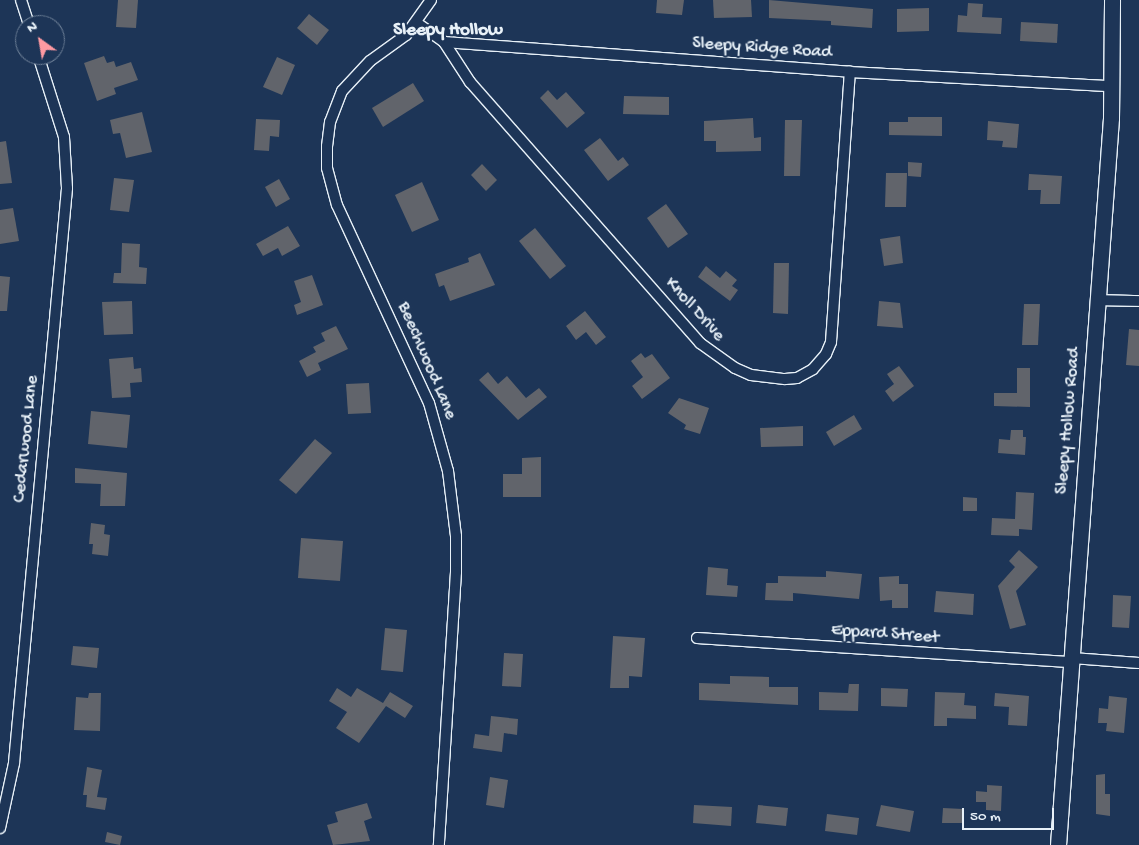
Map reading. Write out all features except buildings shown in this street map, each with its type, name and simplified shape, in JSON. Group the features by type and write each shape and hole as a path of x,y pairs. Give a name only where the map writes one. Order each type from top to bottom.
{"main road":[{"name":"Sleepy Hollow Road","path":"1060,845 1098,300 1111,86 1112,0"}],"street":[{"path":"21,0 26,15"},
{"name":"Beechwood Lane","path":"430,0 417,23 370,61 342,92 330,122 327,168 337,205 429,403 448,471 456,536 456,572 439,845"},
{"path":"417,23 444,42"},
{"name":"Sleepy Ridge Road","path":"444,42 850,72 1111,86"},
{"name":"Knoll Drive","path":"444,42 482,95 700,343 735,368 752,375 785,379 797,378 813,369 826,354 831,342 850,72"},
{"name":"Cedarwood Lane","path":"0,828 14,763 67,188 64,137 41,65"},
{"path":"1098,300 1139,301"},
{"name":"Eppard Street","path":"697,638 1072,660 1139,662"}],"district":[{"name":"Sleepy Hollow","path":"448,31"}]}
